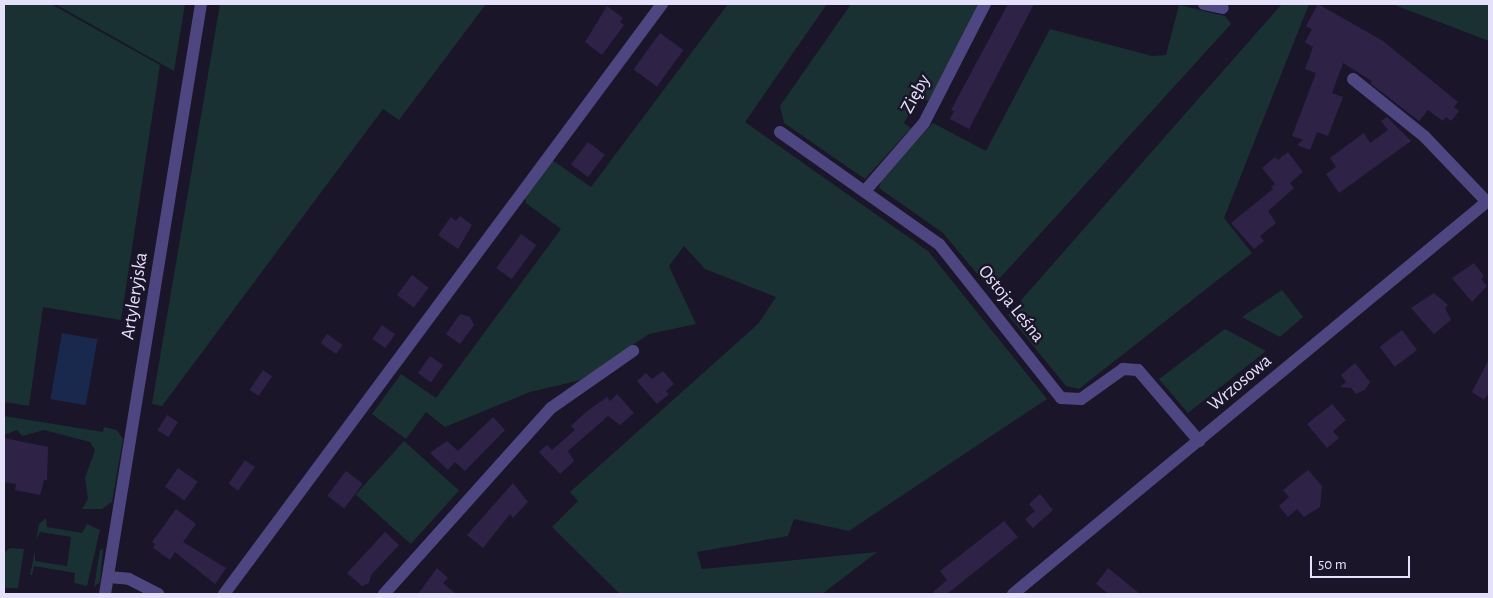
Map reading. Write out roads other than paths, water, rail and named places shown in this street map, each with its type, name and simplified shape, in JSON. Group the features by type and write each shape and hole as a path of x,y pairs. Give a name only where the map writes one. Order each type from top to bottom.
{"street":[{"name":"Artyleryjska","path":"105,594 201,4"},
{"path":"224,594 662,4"},
{"name":"Zięby","path":"865,191 924,122 985,4"},
{"path":"1204,4 1222,8"},
{"path":"1353,79 1424,136 1488,201"},
{"name":"Ostoja Leśna","path":"780,132 939,244 1062,398 1081,399 1123,369 1138,370 1199,441"},
{"name":"Wrzosowa","path":"1013,594 1488,201"},
{"path":"384,594 551,408 633,351"},
{"path":"108,577 129,579 158,594"}],"water":[{"path":"62,333 97,339 86,405 50,399"}]}
